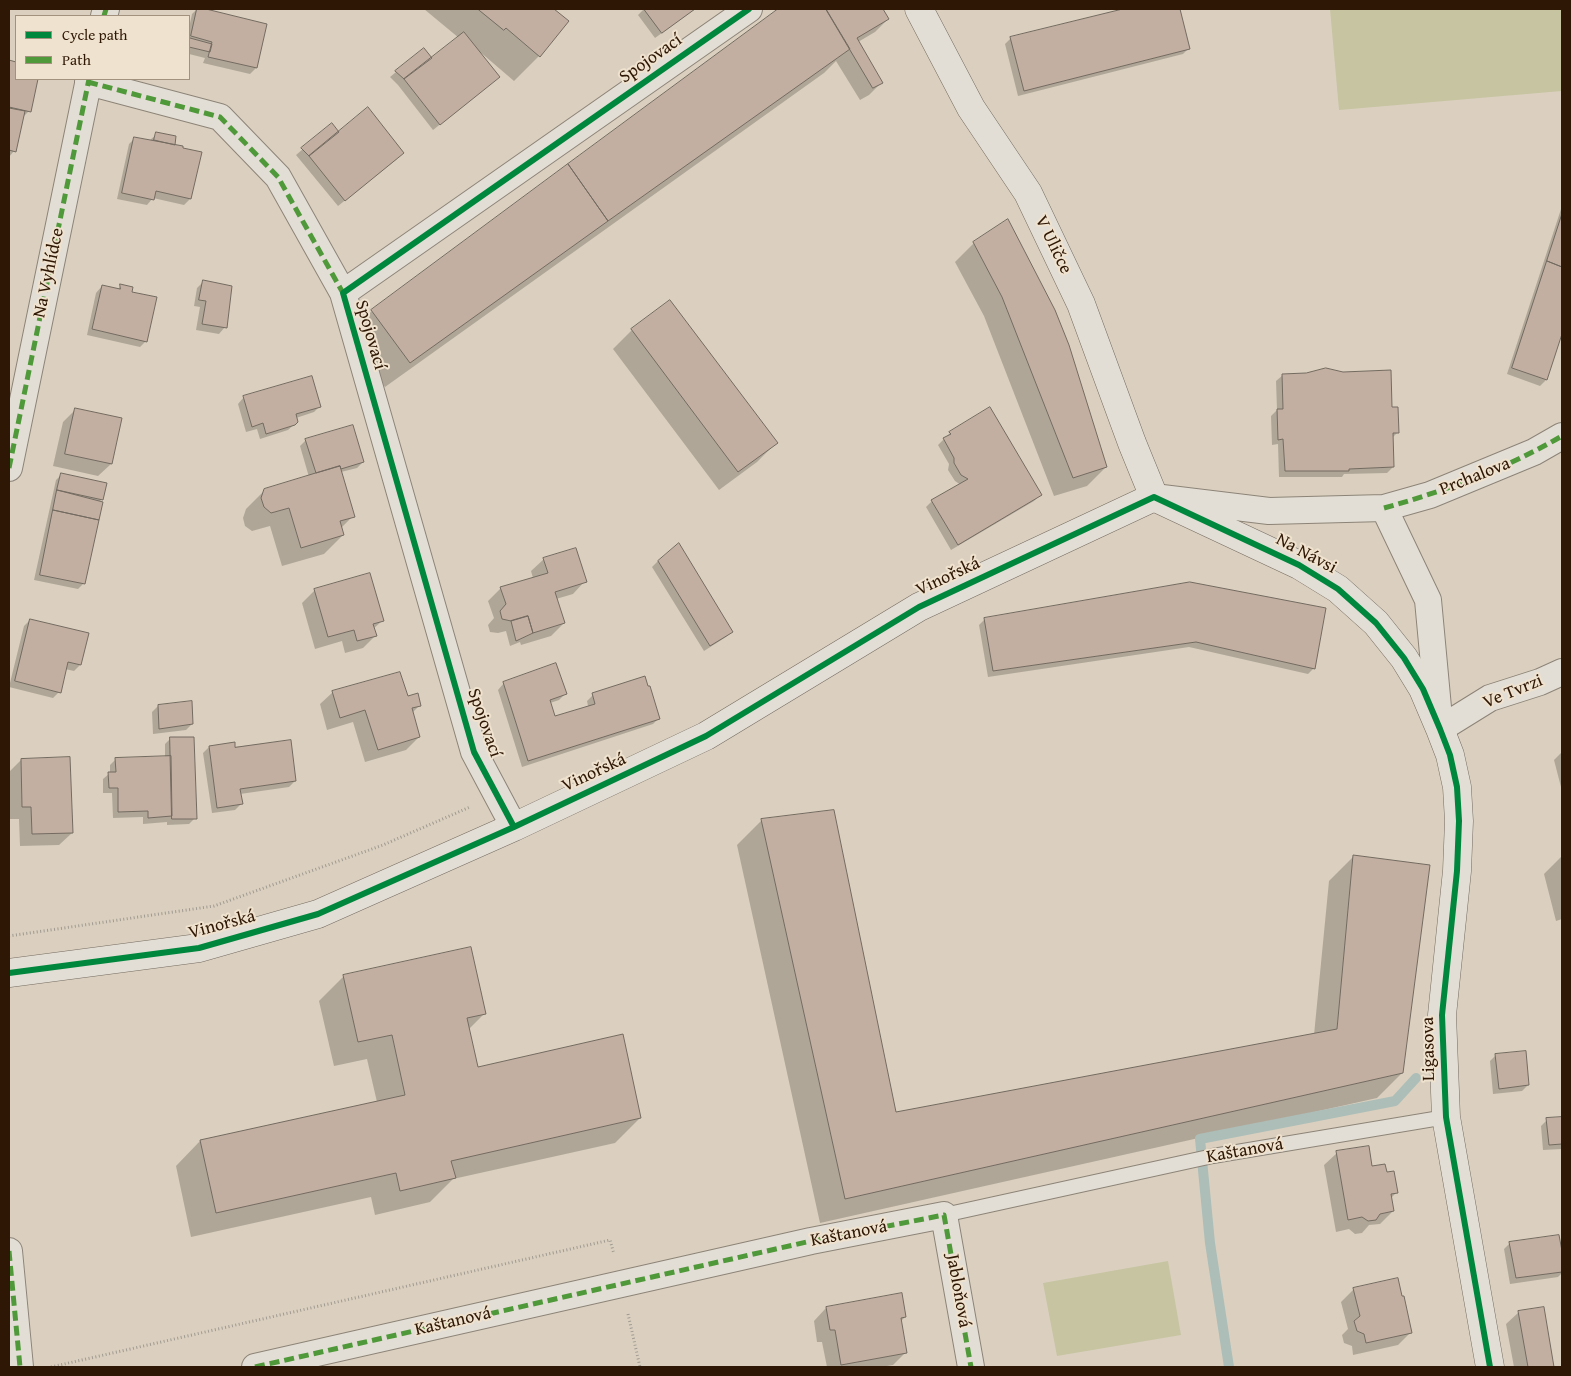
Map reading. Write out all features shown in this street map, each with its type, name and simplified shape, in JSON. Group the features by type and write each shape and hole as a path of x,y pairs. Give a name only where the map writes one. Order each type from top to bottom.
{"street":[{"name":"Spojovací","path":"342,293 749,9"},
{"name":"V Uličce","path":"918,9 971,108 1032,202 1081,304 1154,497"},
{"name":"Spojovací","path":"89,80 220,117 278,177 342,293 474,752 514,827"},
{"name":"Na Vyhlídce","path":"9,468 89,80"},
{"name":"Prchalova","path":"1384,508 1430,495 1534,452 1562,436"},
{"name":"Na Návsi","path":"1154,497 1269,511 1384,508"},
{"name":"Na Návsi","path":"1154,497 1299,565 1338,589 1376,623 1404,658 1422,689 1440,729"},
{"name":"Vinořská","path":"9,973 199,948 318,914 514,827 706,736 919,607 1154,497"},
{"path":"1384,508 1428,600 1440,729"},
{"name":"Ve Tvrzi","path":"1440,729 1490,698 1540,682 1562,672"},
{"name":"Ligasova","path":"1440,729 1450,755 1457,787 1459,821 1457,871 1442,1015 1446,1117 1490,1367"},
{"name":"Kaštanová","path":"255,1367 792,1245 944,1215"},
{"name":"Jabloňová","path":"944,1215 971,1367"},
{"path":"9,1251 20,1367"}],"lane":[{"name":"Kaštanová","path":"944,1215 1214,1156 1446,1117"}],"path":[{"path":"9,936 214,906 383,845 497,795"},
{"path":"51,1367 610,1240 615,1258"},
{"path":"627,1309 640,1367"}],"shaded area":[{"path":"1330,9 1562,9 1562,91 1339,110"},
{"path":"1168,1261 1181,1335 1057,1356 1043,1283"}],"building":[{"path":"197,9 206,9 267,24 257,68 208,57 212,42 191,36"},
{"path":"478,9 554,9 569,21 540,57 506,28 504,30"},
{"path":"644,9 695,9 662,33"},
{"path":"778,9 826,9 850,49 608,221 568,164"},
{"path":"826,9 883,9 889,19 857,38 883,83 873,88"},
{"path":"1123,9 1180,9 1190,49 1024,91 1010,37"},
{"path":"464,32 500,77 440,125 404,79"},
{"path":"190,38 212,44 210,52 190,47"},
{"path":"424,48 432,58 404,79 395,71"},
{"path":"9,60 15,62 15,80 38,80 31,112 9,107"},
{"path":"368,107 404,153 345,201 309,156"},
{"path":"9,108 25,111 16,152 9,150"},
{"path":"332,123 339,132 309,156 301,148"},
{"path":"156,132 176,136 175,145 154,140"},
{"path":"134,137 183,146 183,148 202,152 191,199 156,191 154,200 122,193"},
{"path":"568,164 608,221 410,363 371,310"},
{"path":"1562,214 1562,267 1547,261"},
{"path":"1008,219 1055,310 1069,345 1107,467 1073,478 1002,297 973,242"},
{"path":"1547,261 1562,267 1562,334 1547,380 1512,368"},
{"path":"203,280 232,286 227,328 202,324 206,301 199,300"},
{"path":"120,284 133,287 132,292 157,297 147,342 92,329 102,285 120,289"},
{"path":"670,300 778,443 738,472 631,329"},
{"path":"1326,368 1343,372 1391,370 1392,407 1398,407 1399,433 1393,433 1394,467 1349,469 1349,471 1285,471 1283,439 1278,440 1277,409 1283,409 1282,374 1306,373"},
{"path":"312,376 321,407 296,414 298,422 295,425 266,434 263,423 252,427 243,396"},
{"path":"990,407 1042,495 958,545 931,500 968,479 961,475 943,438 951,434 949,432"},
{"path":"75,408 122,418 112,464 65,454"},
{"path":"353,425 364,462 341,469 340,466 316,473 305,439"},
{"path":"340,466 355,517 340,521 344,535 301,548 289,508 271,513 264,507 261,498 264,489"},
{"path":"61,473 107,483 103,500 57,490"},
{"path":"57,490 103,502 99,520 53,510"},
{"path":"53,510 99,520 85,584 40,575"},
{"path":"679,543 733,632 710,646 658,561"},
{"path":"576,548 587,582 555,592 565,623 533,633 528,616 511,621 502,619 500,611 506,604 500,587 548,573 543,558"},
{"path":"370,573 384,621 373,624 377,636 357,641 354,630 328,637 314,589"},
{"path":"1190,582 1326,608 1315,669 1196,642 993,671 984,618"},
{"path":"528,616 533,633 516,641 511,621"},
{"path":"30,619 89,633 81,665 68,662 61,693 15,681"},
{"path":"556,663 567,694 550,700 555,716 595,704 592,693 645,676 660,719 528,761 503,682"},
{"path":"400,672 408,696 418,693 421,706 412,708 420,737 378,750 365,710 340,718 332,691"},
{"path":"192,701 193,724 159,729 158,705"},
{"path":"170,737 194,737 197,819 172,819"},
{"path":"291,740 296,781 240,789 243,804 217,808 209,746 235,742 235,747"},
{"path":"171,756 172,816 148,818 148,811 118,812 118,788 109,788 108,772 116,772 115,758"},
{"path":"70,757 73,833 32,834 31,807 22,807 21,759"},
{"path":"834,810 896,1112 1337,1029 1353,855 1430,865 1403,1073 845,1199 761,819"},
{"path":"471,947 486,1014 467,1018 478,1067 623,1034 641,1118 451,1161 456,1178 400,1191 396,1173 216,1213 200,1140 405,1095 392,1035 358,1042 343,975"},
{"path":"1526,1051 1529,1085 1499,1089 1495,1054"},
{"path":"1562,1117 1562,1144 1549,1145 1546,1118"},
{"path":"1369,1146 1372,1166 1385,1164 1387,1172 1394,1171 1398,1193 1391,1194 1394,1211 1380,1214 1376,1220 1368,1221 1362,1217 1348,1220 1336,1151"},
{"path":"1559,1235 1562,1251 1562,1272 1516,1278 1509,1242"},
{"path":"1398,1278 1412,1333 1366,1343 1364,1334 1357,1331 1354,1321 1360,1316 1353,1288"},
{"path":"902,1293 906,1317 901,1318 907,1353 841,1365 835,1330 830,1330 826,1307"},
{"path":"1544,1307 1554,1367 1528,1367 1518,1311"}],"waterway":[{"path":"1229,1367 1210,1243 1200,1139 1395,1101 1416,1078"}],"marked path":[{"path":"104,15 106,9"},
{"path":"9,468 89,80"},
{"path":"88,82 220,117 278,177 343,293"},
{"path":"1384,508 1475,478 1541,448 1562,436"},
{"path":"255,1367 811,1241 944,1215 971,1367"},
{"path":"9,1251 20,1367"}],"cycle path":[{"path":"514,827 474,752 343,293 749,9"},
{"path":"9,973 199,948 318,914 514,827 706,736 919,607 1154,497 1299,565 1338,589 1376,623 1404,658 1423,689 1440,729 1450,755 1457,787 1459,821 1457,871 1442,1015 1446,1117 1490,1367"}]}
